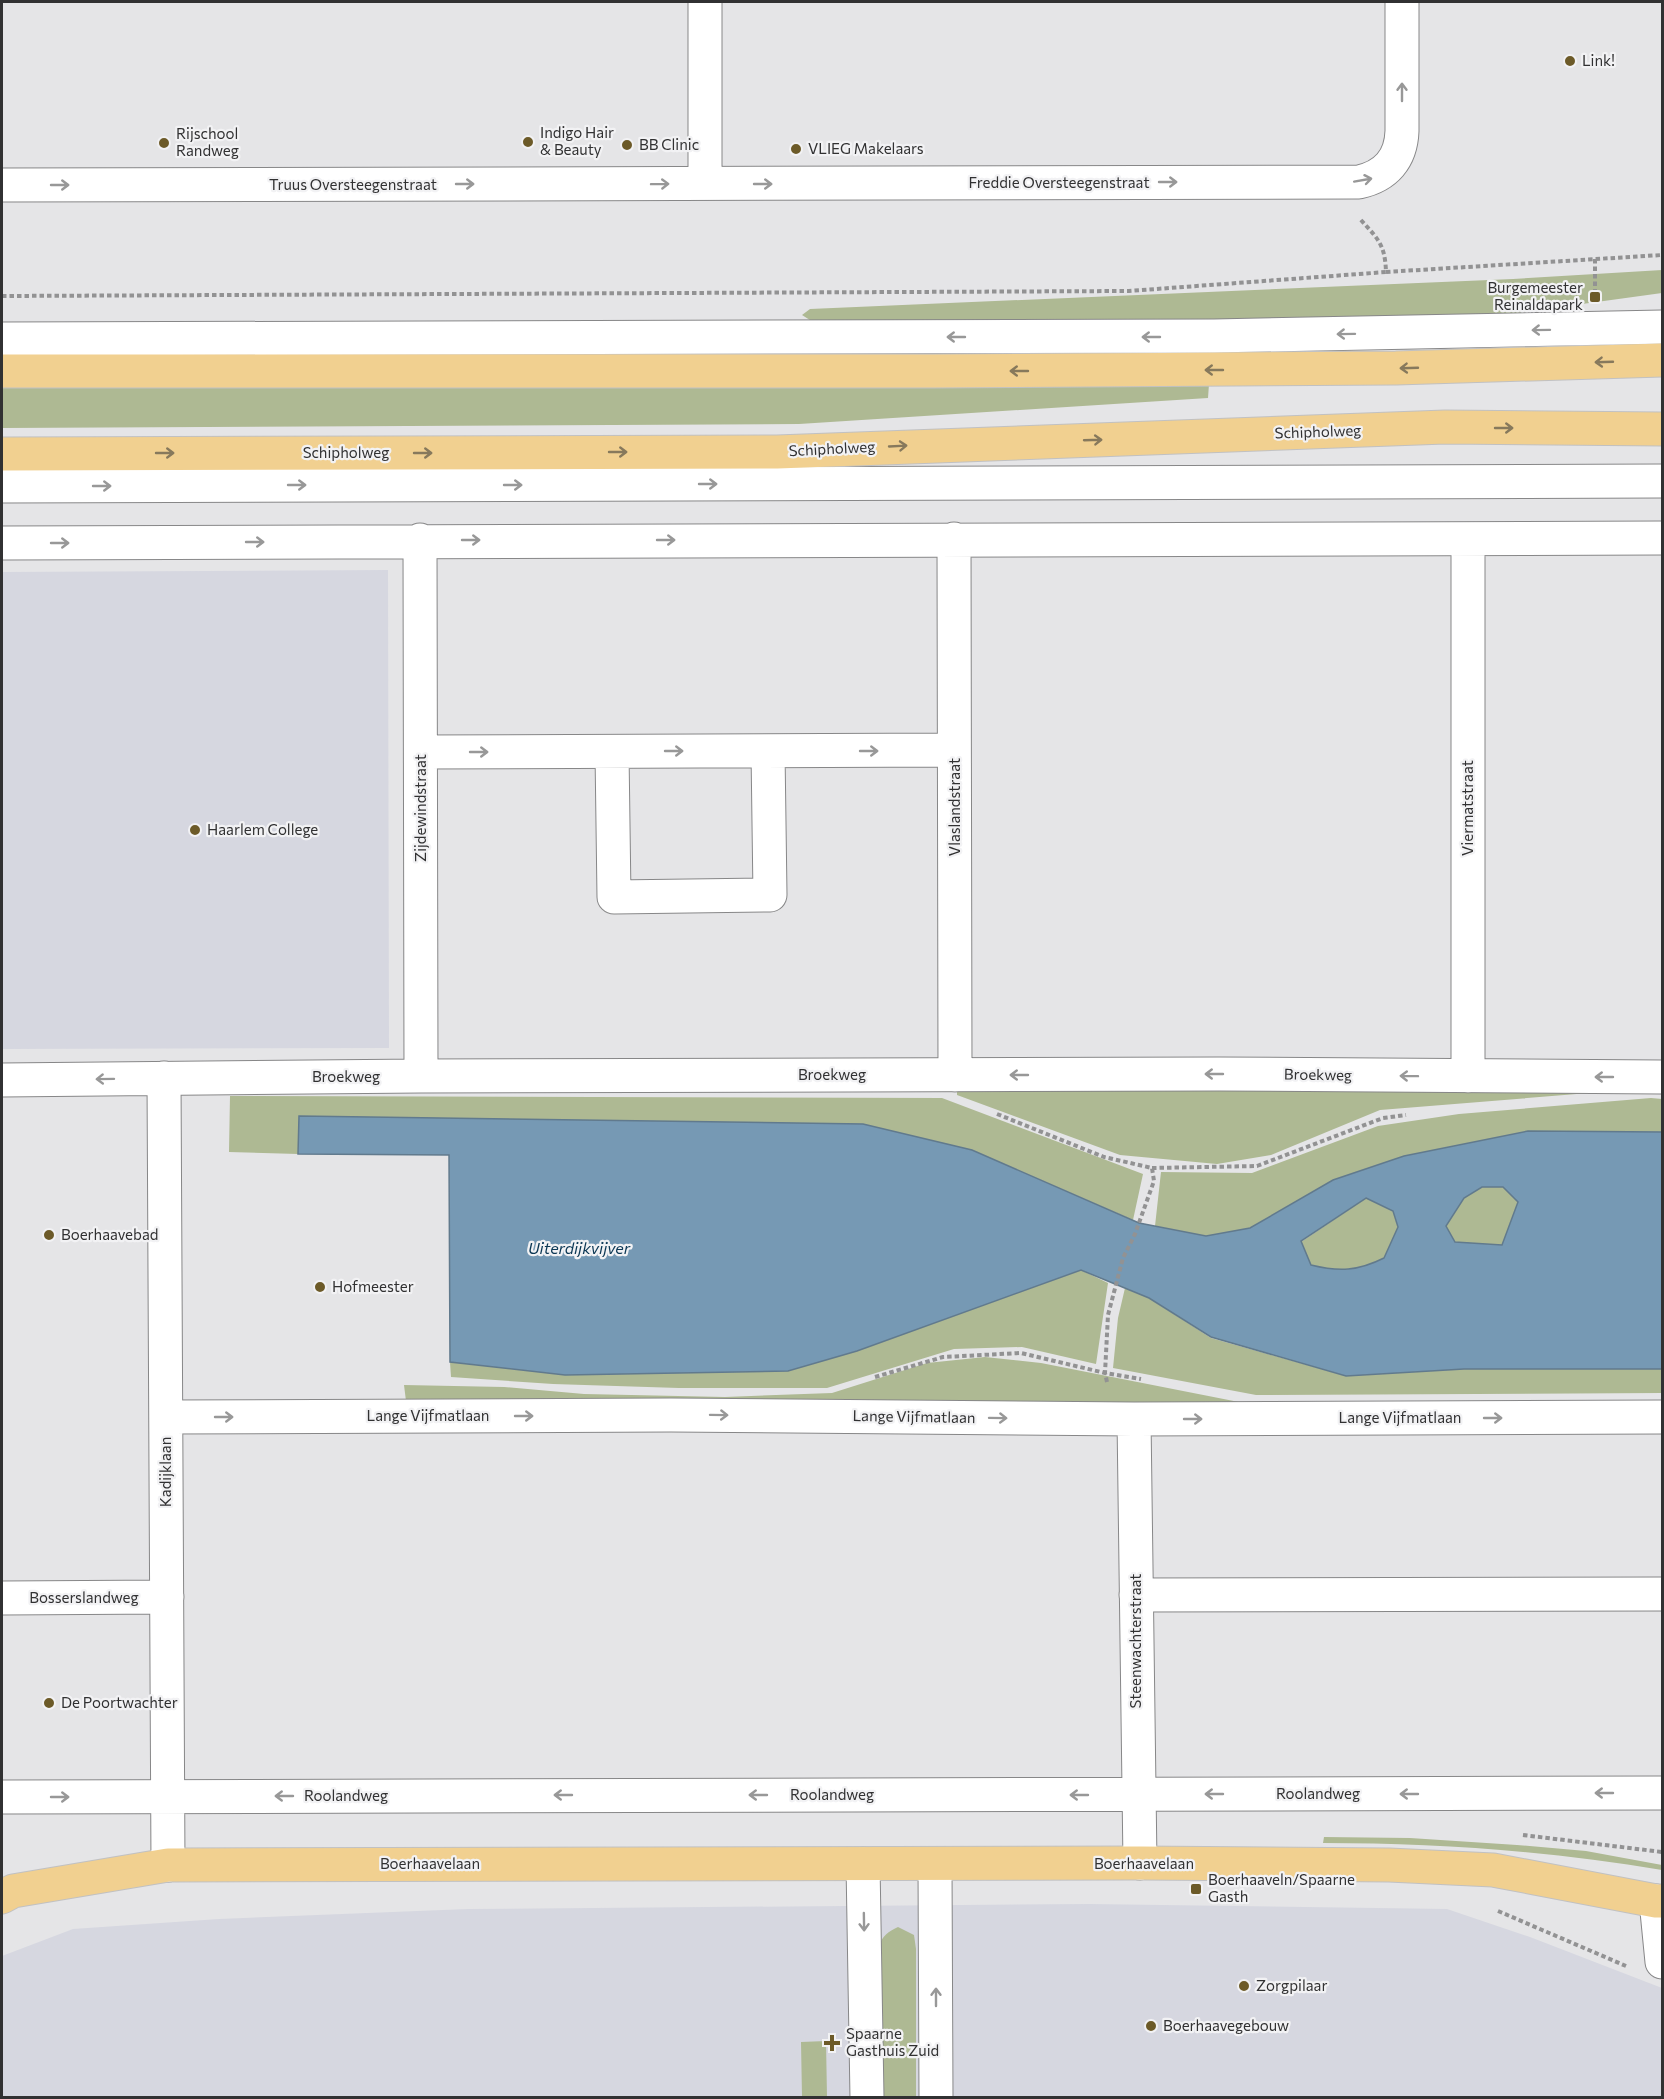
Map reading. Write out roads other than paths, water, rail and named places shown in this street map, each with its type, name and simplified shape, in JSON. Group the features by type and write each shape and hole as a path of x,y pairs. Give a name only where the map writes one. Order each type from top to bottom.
{"main road":[{"path":"2,371 1396,369 1662,360"},
{"name":"Schipholweg","path":"2,454 777,452 1433,428 1662,429"},
{"name":"Boerhaavelaan","path":"2,1897 13,1891 168,1865 1140,1863 1389,1865 1492,1870 1660,1903"}],"street":[{"path":"705,2 705,183"},
{"name":"Freddie Oversteegenstraat","path":"705,183 1359,182 1378,176 1391,165 1400,151 1402,2"},
{"name":"Truus Oversteegenstraat","path":"2,185 705,183"},
{"path":"2,339 1214,336 1662,327"},
{"path":"2,486 1662,481"},
{"path":"2,543 1662,538"},
{"name":"Vlaslandstraat","path":"954,539 955,1075"},
{"name":"Viermatstraat","path":"1468,539 1468,1076"},
{"name":"Zijdewindstraat","path":"420,540 421,1076"},
{"path":"421,752 954,750"},
{"path":"612,752 614,897 770,895 768,751"},
{"name":"Broekweg","path":"2,1080 421,1076 1219,1074 1662,1077"},
{"name":"Kadijklaan","path":"164,1078 168,1865"},
{"name":"Lange Vijfmatlaan","path":"165,1418 671,1415 1134,1419 1662,1417"},
{"name":"Steenwachterstraat","path":"1134,1419 1140,1863"},
{"path":"1136,1595 1662,1594"},
{"name":"Bosserslandweg","path":"2,1598 167,1597"},
{"name":"Roolandweg","path":"2,1797 1662,1793"},
{"path":"863,1864 867,2097"},
{"path":"935,1865 936,2097"},
{"name":"Boerhaavelaan","path":"1660,1903 1662,1962"}],"water":[{"name":"Uiterdijkvijver","path":"299,1116 863,1124 972,1150 1139,1223 1206,1236 1250,1228 1333,1180 1404,1156 1528,1131 1662,1132 1662,1369 1464,1369 1346,1376 1211,1337 1149,1298 1081,1270 857,1351 788,1371 565,1375 450,1362 449,1155 298,1154","holes":["1482,1187 1503,1187 1518,1202 1502,1245 1455,1242 1446,1226 1464,1198","1366,1198 1393,1211 1398,1227 1384,1258 1366,1266 1348,1269 1331,1269 1311,1265 1301,1241"]}],"place":[{"name":"Link!","path":"1570,61"},
{"name":"Indigo Hair & Beauty","path":"528,142"},
{"name":"Rijschool Randweg","path":"164,143"},
{"name":"BB Clinic","path":"627,145"},
{"name":"VLIEG Makelaars","path":"796,149"},
{"name":"Burgemeester Reinaldapark","path":"1595,297"},
{"name":"Haarlem College","path":"195,830"},
{"name":"Boerhaavebad","path":"49,1235"},
{"name":"Hofmeester","path":"320,1287"},
{"name":"De Poortwachter","path":"49,1703"},
{"name":"Boerhaaveln/Spaarne Gasth","path":"1196,1889"},
{"name":"Zorgpilaar","path":"1244,1986"},
{"name":"Boerhaavegebouw","path":"1151,2026"},
{"name":"Spaarne Gasthuis Zuid","path":"832,2043"}]}
